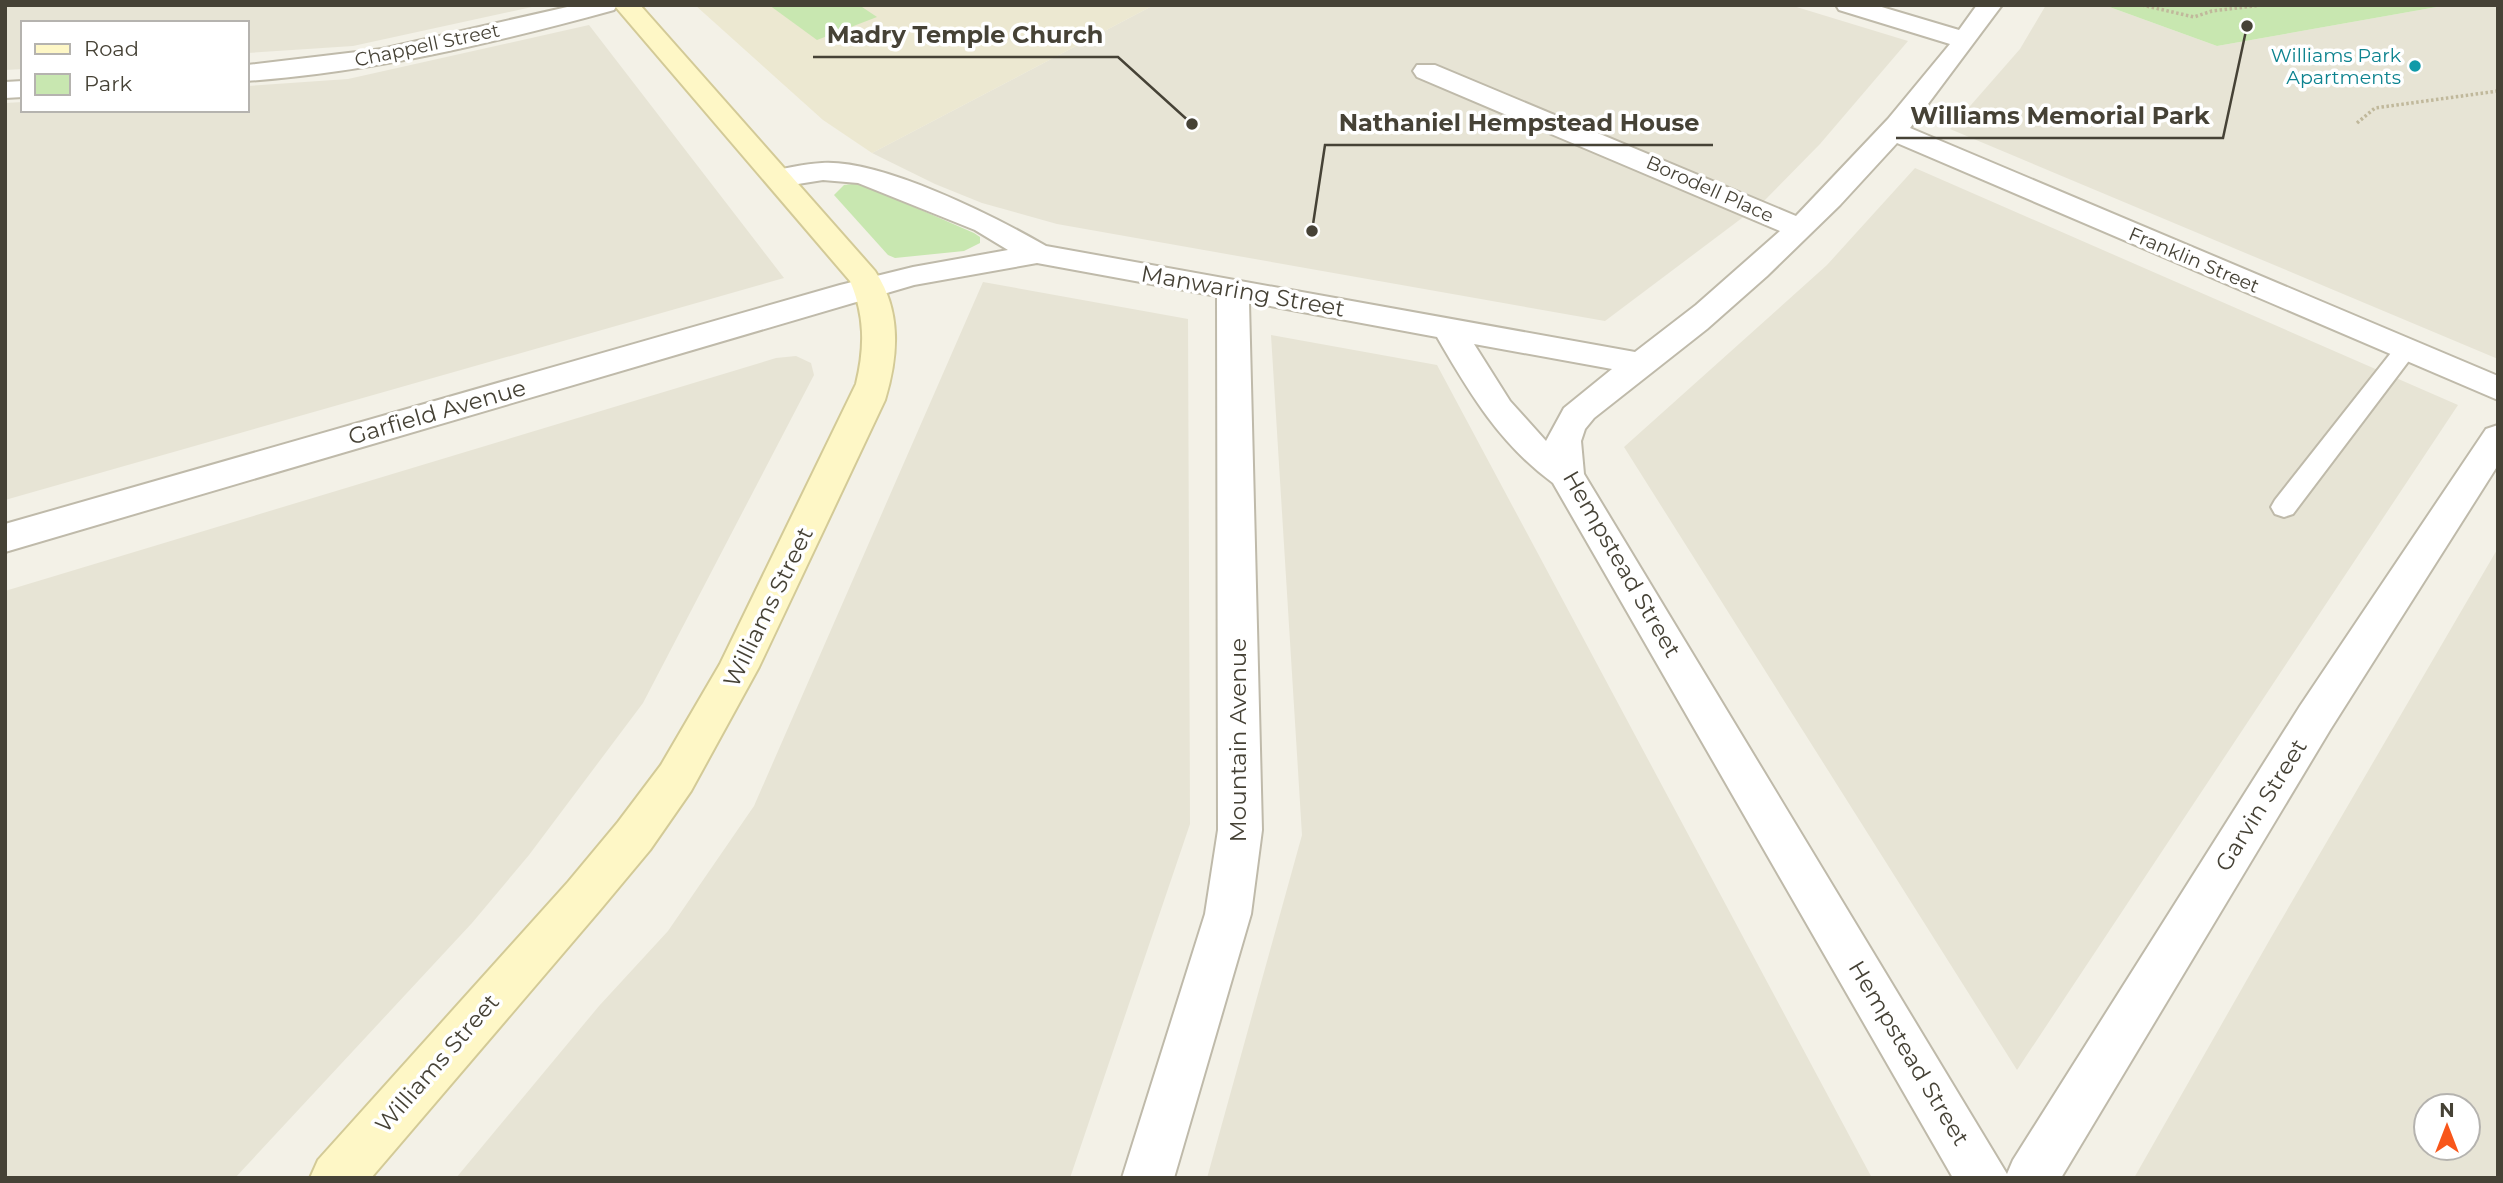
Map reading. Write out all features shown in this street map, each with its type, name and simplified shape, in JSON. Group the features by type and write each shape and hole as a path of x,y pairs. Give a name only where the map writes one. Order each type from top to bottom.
{"street":[{"name":"Chappell Street","path":"248,73 315,68 399,52 605,5"},
{"name":"Williams Street","path":"336,1178 634,836 676,778 711,721 868,400 882,347 880,322 869,287 850,258 626,5"},
{"path":"1848,5 1965,40"},
{"name":"Hempstead Street","path":"1982,1178 1566,474 1562,456 1563,438 1571,422 1734,289 1799,228 1891,130 1965,40 1990,5"},
{"name":"Borodell Place","path":"1426,71 1799,228"},
{"name":"Franklin Street","path":"1891,130 2498,389"},
{"name":"Manwaring Street","path":"779,178 823,172 863,175 986,223 1037,254 1641,364"},
{"name":"Manwaring Street","path":"869,287 1037,254"},
{"name":"Garfield Avenue","path":"5,538 869,287"},
{"name":"Mountain Avenue","path":"1148,1178 1228,914 1240,830 1233,290"},
{"path":"1449,329 1504,420 1526,445 1566,474"},
{"name":"Garvin Street","path":"2031,1178 2315,718 2498,437"}],"lane":[{"path":"2284,507 2406,349"}],"path":[{"path":"2142,5 2194,17 2212,11 2262,5"},
{"path":"2357,123 2375,107 2498,91"}],"shaded area":[{"path":"5,5 541,5 353,46 248,53 248,21 21,21 21,69 5,70"},
{"path":"695,5 1154,5 872,153 823,120"},
{"path":"1154,5 1790,5 1908,41 1820,144 1762,203 1605,321 1057,224 982,203 935,184 872,153"},
{"path":"2046,5 2104,5 2217,46 2448,5 2498,5 2498,359 1950,129 2020,49"},
{"path":"589,25 784,278 5,500 5,103 21,102 21,112 248,112 248,86 348,79"},
{"path":"1915,168 2458,405 2017,1070 1624,447 1827,265"},
{"path":"983,282 1188,319 1190,824 1070,1178 456,1178 599,1006 668,931 754,806"},
{"path":"1271,335 1437,365 1872,1178 1207,1178 1302,835"},
{"path":"796,356 811,363 814,375 643,703 529,855 472,923 235,1178 5,1178 5,591 776,358"},
{"path":"2498,548 2498,1178 2134,1178 2269,941"}],"green space":[{"path":"769,5 859,5 877,17 817,40"},
{"path":"2104,5 2448,5 2217,46"},
{"path":"859,183 974,233 980,237 980,243 964,251 895,258 888,255 834,195 844,185"}],"place":[{"name":"Williams Memorial Park","path":"2247,26"},
{"name":"Williams Park Apartments","path":"2415,66"},
{"name":"Madry Temple Church","path":"1192,124"},
{"name":"Nathaniel Hempstead House","path":"1312,231"}]}
